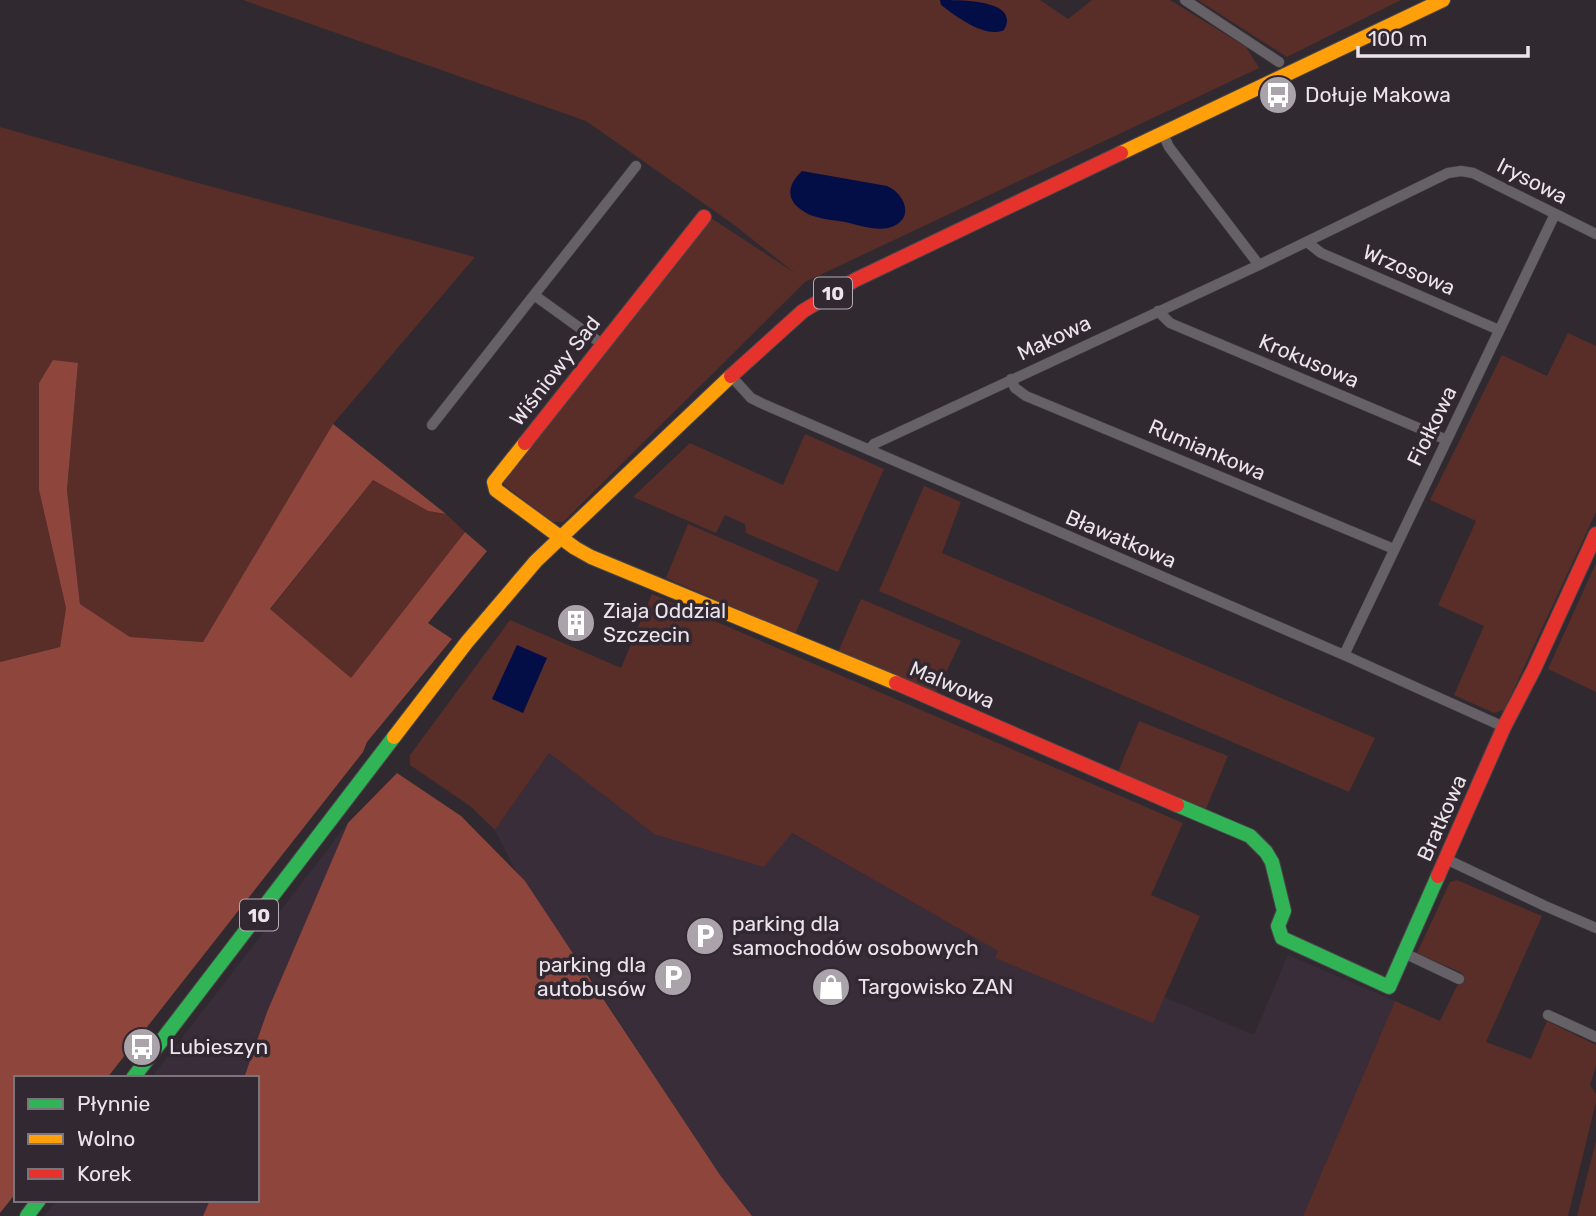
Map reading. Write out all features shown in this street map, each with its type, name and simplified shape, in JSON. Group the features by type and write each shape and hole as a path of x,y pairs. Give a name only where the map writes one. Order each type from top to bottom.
{"street":[{"path":"1185,0 1279,62"},
{"name":"10","path":"135,1076 467,642 513,586 561,537 794,319 834,292 1443,0"},
{"path":"1163,134 1169,147 1259,265"},
{"path":"432,425 636,166"},
{"name":"Makowa","path":"869,450 874,444 1259,265 1448,173"},
{"name":"Irysowa","path":"1448,173 1473,173 1596,234"},
{"name":"Fiołkowa","path":"1344,655 1555,214"},
{"name":"Wiśniowy Sad","path":"561,537 496,490 494,482 704,217"},
{"name":"Wrzosowa","path":"1307,242 1321,253 1499,330"},
{"path":"534,295 602,344"},
{"name":"Krokusowa","path":"1158,312 1170,323 1447,440"},
{"name":"Bławatkowa","path":"731,376 751,398 761,403 1344,655 1503,727"},
{"name":"Rumiankowa","path":"1011,379 1016,388 1026,396 1394,549"},
{"name":"Bratkowa","path":"1284,911 1278,926 1282,938 1389,987 1503,727 1534,669 1596,534"},
{"name":"Malwowa","path":"561,537 591,557 818,650 1250,836 1272,862 1284,911"},
{"path":"1446,859 1596,928"},
{"path":"1404,953 1459,979"},
{"path":"1548,1015 1596,1037"}],"shaded area":[{"path":"243,0 1040,0 1068,19 1092,0 1170,0 1246,47 1259,68 805,282 563,522 552,522 504,485 503,478 711,218 795,273 733,224 586,121"},
{"path":"940,0 962,0 997,7 1007,20 1004,30 988,31 971,25 941,5"},
{"path":"1198,0 1401,0 1287,57"},
{"path":"0,127 475,257 333,424 203,642 130,637 80,604 67,490 78,363 39,383 39,490 66,608 60,647 0,662"},
{"path":"802,171 887,186 903,201 905,214 897,225 878,229 808,214 795,205 790,194 796,177"},
{"path":"1568,333 1596,346 1596,512 1504,710 1494,713 1454,695 1484,626 1438,605 1476,521 1430,500 1502,355 1547,376"},
{"path":"53,360 78,363 67,490 80,604 130,637 203,642 333,424 446,514 428,511 373,480 270,609 351,678 465,532 487,551 428,623 452,639 367,742 363,752 109,1076 14,1076 14,1196 0,1213 0,662 60,647 66,608 39,490 39,383"},
{"path":"805,434 884,469 838,572 746,533 745,524 725,515 716,533 633,497 690,443 783,485"},
{"path":"373,480 428,511 446,514 465,532 352,679 270,610"},
{"path":"924,486 961,502 942,553 1375,738 1349,792 879,591"},
{"path":"688,524 819,580 795,634 666,578"},
{"path":"1596,563 1596,692 1548,669"},
{"path":"652,594 1183,823 1151,895 1200,916 1153,1023 995,958 998,951 792,833 764,867 654,834 549,753 495,830 470,806 410,765 410,755 510,620 621,668"},
{"path":"861,599 961,641 936,693 838,652"},
{"path":"517,645 547,658 523,713 492,699"},
{"path":"1139,721 1228,756 1205,811 1118,772"},
{"name":"Targowisko ZAN","path":"549,753 654,834 791,833 999,951 995,958 1153,1022 1164,997 1254,1035 1288,955 1395,1001 1303,1216 752,1216 720,1175 590,977 514,868 495,830"},
{"path":"397,773 461,816 525,881 720,1175 752,1216 203,1216 209,1202 259,1202 259,1076 245,1076 267,1012 348,823"},
{"path":"348,823 267,1012 245,1076 153,1076"},
{"path":"1457,880 1542,916 1486,1042 1531,1059 1547,1021 1596,1045 1596,1066 1590,1085 1596,1094 1596,1102 1568,1216 1303,1216 1395,1001 1440,1021 1457,986 1465,981 1462,973 1417,953 1450,882"},
{"path":"1596,1141 1596,1216 1577,1216"},
{"path":"55,1202 209,1202 203,1216 44,1216"}],"traffic: fast":[{"path":"135,1076 394,737"},
{"path":"1177,805 1250,836 1266,852 1272,862 1284,911 1278,926 1282,938 1389,987 1438,876"},
{"path":"27,1216 38,1202"}],"traffic: slow":[{"path":"1121,153 1443,0"},
{"path":"394,737 467,642 536,561 731,376"},
{"path":"525,443 494,482 496,490 575,548 896,683"}],"traffic: jam":[{"path":"731,376 803,311 855,280 1121,153"},
{"path":"525,443 704,217"},
{"path":"1438,876 1504,727 1534,669 1596,534"},
{"path":"896,683 1177,805"}],"place":[{"name":"Dołuje Makowa","path":"1278,95"},
{"name":"Ziaja Oddzial Szczecin","path":"576,623"},
{"name":"parking dla samochodów osobowych","path":"705,936"},
{"name":"parking dla autobusów","path":"673,977"},
{"name":"Targowisko ZAN","path":"831,987"},
{"name":"Lubieszyn","path":"142,1047"}]}
